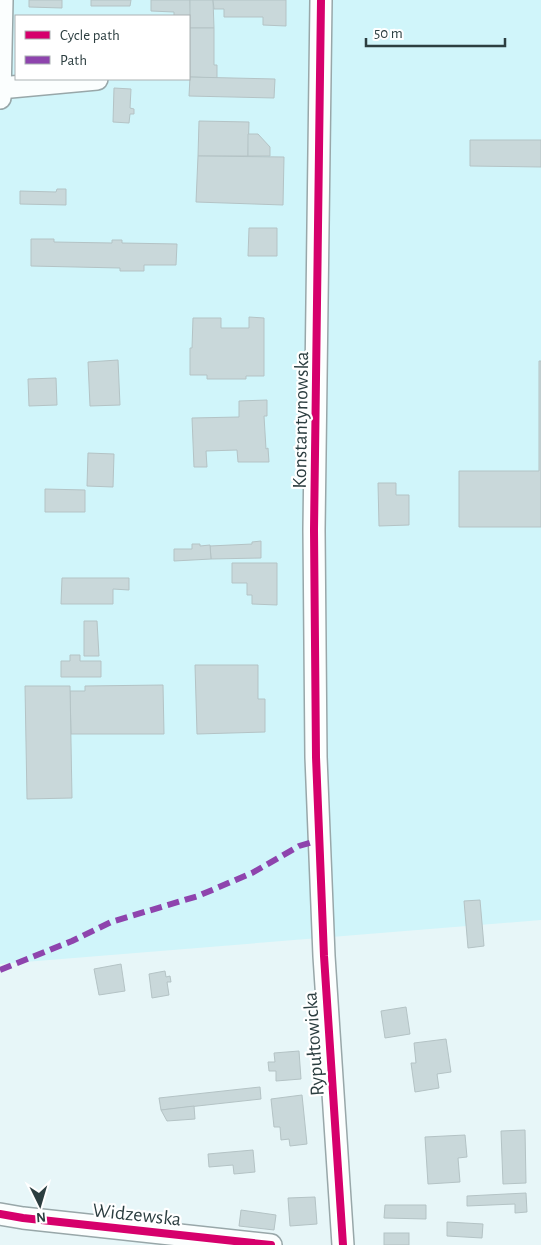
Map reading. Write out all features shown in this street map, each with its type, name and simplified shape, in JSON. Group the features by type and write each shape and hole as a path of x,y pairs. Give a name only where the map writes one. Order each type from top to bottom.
{"street":[{"path":"0,98 2,0"},
{"name":"Konstantynowska","path":"319,840 316,757 314,530 321,0"},
{"path":"0,88 86,80"},
{"name":"Rypułtowicka","path":"319,840 324,956 343,1245"},
{"name":"Widzewska","path":"0,1214 272,1245"}],"shaded area":[{"path":"0,0 541,0 541,920 0,964"}],"building":[{"path":"29,0 62,0 62,8 29,7"},
{"path":"91,0 131,0 130,6 91,6"},
{"path":"151,0 190,0 191,25 190,15 174,15 174,12 151,11"},
{"path":"190,0 213,0 214,28 190,28"},
{"path":"213,0 286,0 286,26 263,25 263,17 224,17 224,9 214,9"},
{"path":"190,28 214,28 214,65 217,65 217,78 190,77"},
{"path":"190,77 275,79 274,98 189,96"},
{"path":"114,88 131,89 130,108 134,109 134,114 130,114 129,123 113,122"},
{"path":"199,121 249,122 248,156 198,156"},
{"path":"248,134 258,134 270,147 270,156 248,156"},
{"path":"470,140 541,140 541,167 470,166"},
{"path":"198,156 284,157 283,205 196,202"},
{"path":"57,189 66,189 66,205 20,204 20,191 56,192"},
{"path":"249,228 277,228 277,256 248,256"},
{"path":"31,239 54,239 54,242 112,243 112,240 122,240 122,243 177,244 176,265 144,265 144,271 120,271 120,268 31,266"},
{"path":"249,317 264,318 264,376 246,376 246,379 207,379 207,375 190,375 193,318 221,318 221,328 249,328"},
{"path":"118,360 120,405 90,406 88,362"},
{"path":"539,361 541,361 541,527 459,527 459,471 539,471"},
{"path":"56,378 57,405 29,406 28,379"},
{"path":"267,400 267,416 264,416 266,449 268,448 269,462 238,462 237,450 206,451 207,467 194,467 192,418 239,417 239,401"},
{"path":"88,453 114,454 113,487 87,486"},
{"path":"378,483 396,483 396,495 409,495 409,525 379,526"},
{"path":"45,489 85,490 85,512 45,512"},
{"path":"261,541 261,558 211,559 210,546 252,544 252,542"},
{"path":"192,544 200,544 200,546 210,545 211,559 174,561 174,549 192,549"},
{"path":"232,563 277,563 277,605 252,604 252,595 247,595 247,583 232,583"},
{"path":"62,578 129,578 129,590 113,589 113,604 61,604"},
{"path":"84,621 97,621 99,656 84,656"},
{"path":"70,655 80,655 80,661 101,661 101,677 61,677 61,661 70,661"},
{"path":"195,665 258,665 258,699 265,699 265,732 197,734"},
{"path":"163,685 164,734 71,734 70,691 85,691 85,686"},
{"path":"25,686 70,686 72,798 27,799"},
{"path":"480,900 484,946 468,948 464,901"},
{"path":"121,964 125,991 99,995 94,969"},
{"path":"165,971 166,977 170,976 171,982 167,982 169,995 152,998 149,974"},
{"path":"406,1007 410,1034 385,1038 381,1011"},
{"path":"446,1039 451,1072 437,1074 439,1088 415,1092 411,1063 416,1063 414,1043"},
{"path":"299,1051 301,1079 276,1081 276,1071 269,1071 268,1062 275,1062 274,1053"},
{"path":"260,1087 261,1099 161,1110 159,1098"},
{"path":"302,1095 307,1144 290,1146 289,1139 281,1140 280,1127 274,1127 271,1099"},
{"path":"194,1106 195,1119 167,1121 161,1110"},
{"path":"525,1130 526,1183 503,1184 501,1131"},
{"path":"465,1135 467,1157 458,1158 460,1182 428,1184 425,1137"},
{"path":"253,1150 255,1172 234,1174 233,1165 209,1167 208,1154"},
{"path":"526,1193 527,1212 515,1213 515,1204 467,1206 467,1196"},
{"path":"315,1197 317,1224 290,1226 288,1198"},
{"path":"385,1205 426,1205 426,1219 384,1218"},
{"path":"241,1210 276,1215 274,1230 239,1226"},
{"path":"447,1222 483,1224 482,1238 447,1236"},
{"path":"384,1233 409,1233 409,1245 384,1245"}],"marked path":[{"path":"0,970 72,941 111,922 198,896 252,873 299,846 319,840"}],"cycle path":[{"path":"321,0 314,530 316,757 324,956 343,1245"},
{"path":"0,1214 271,1245"}]}
